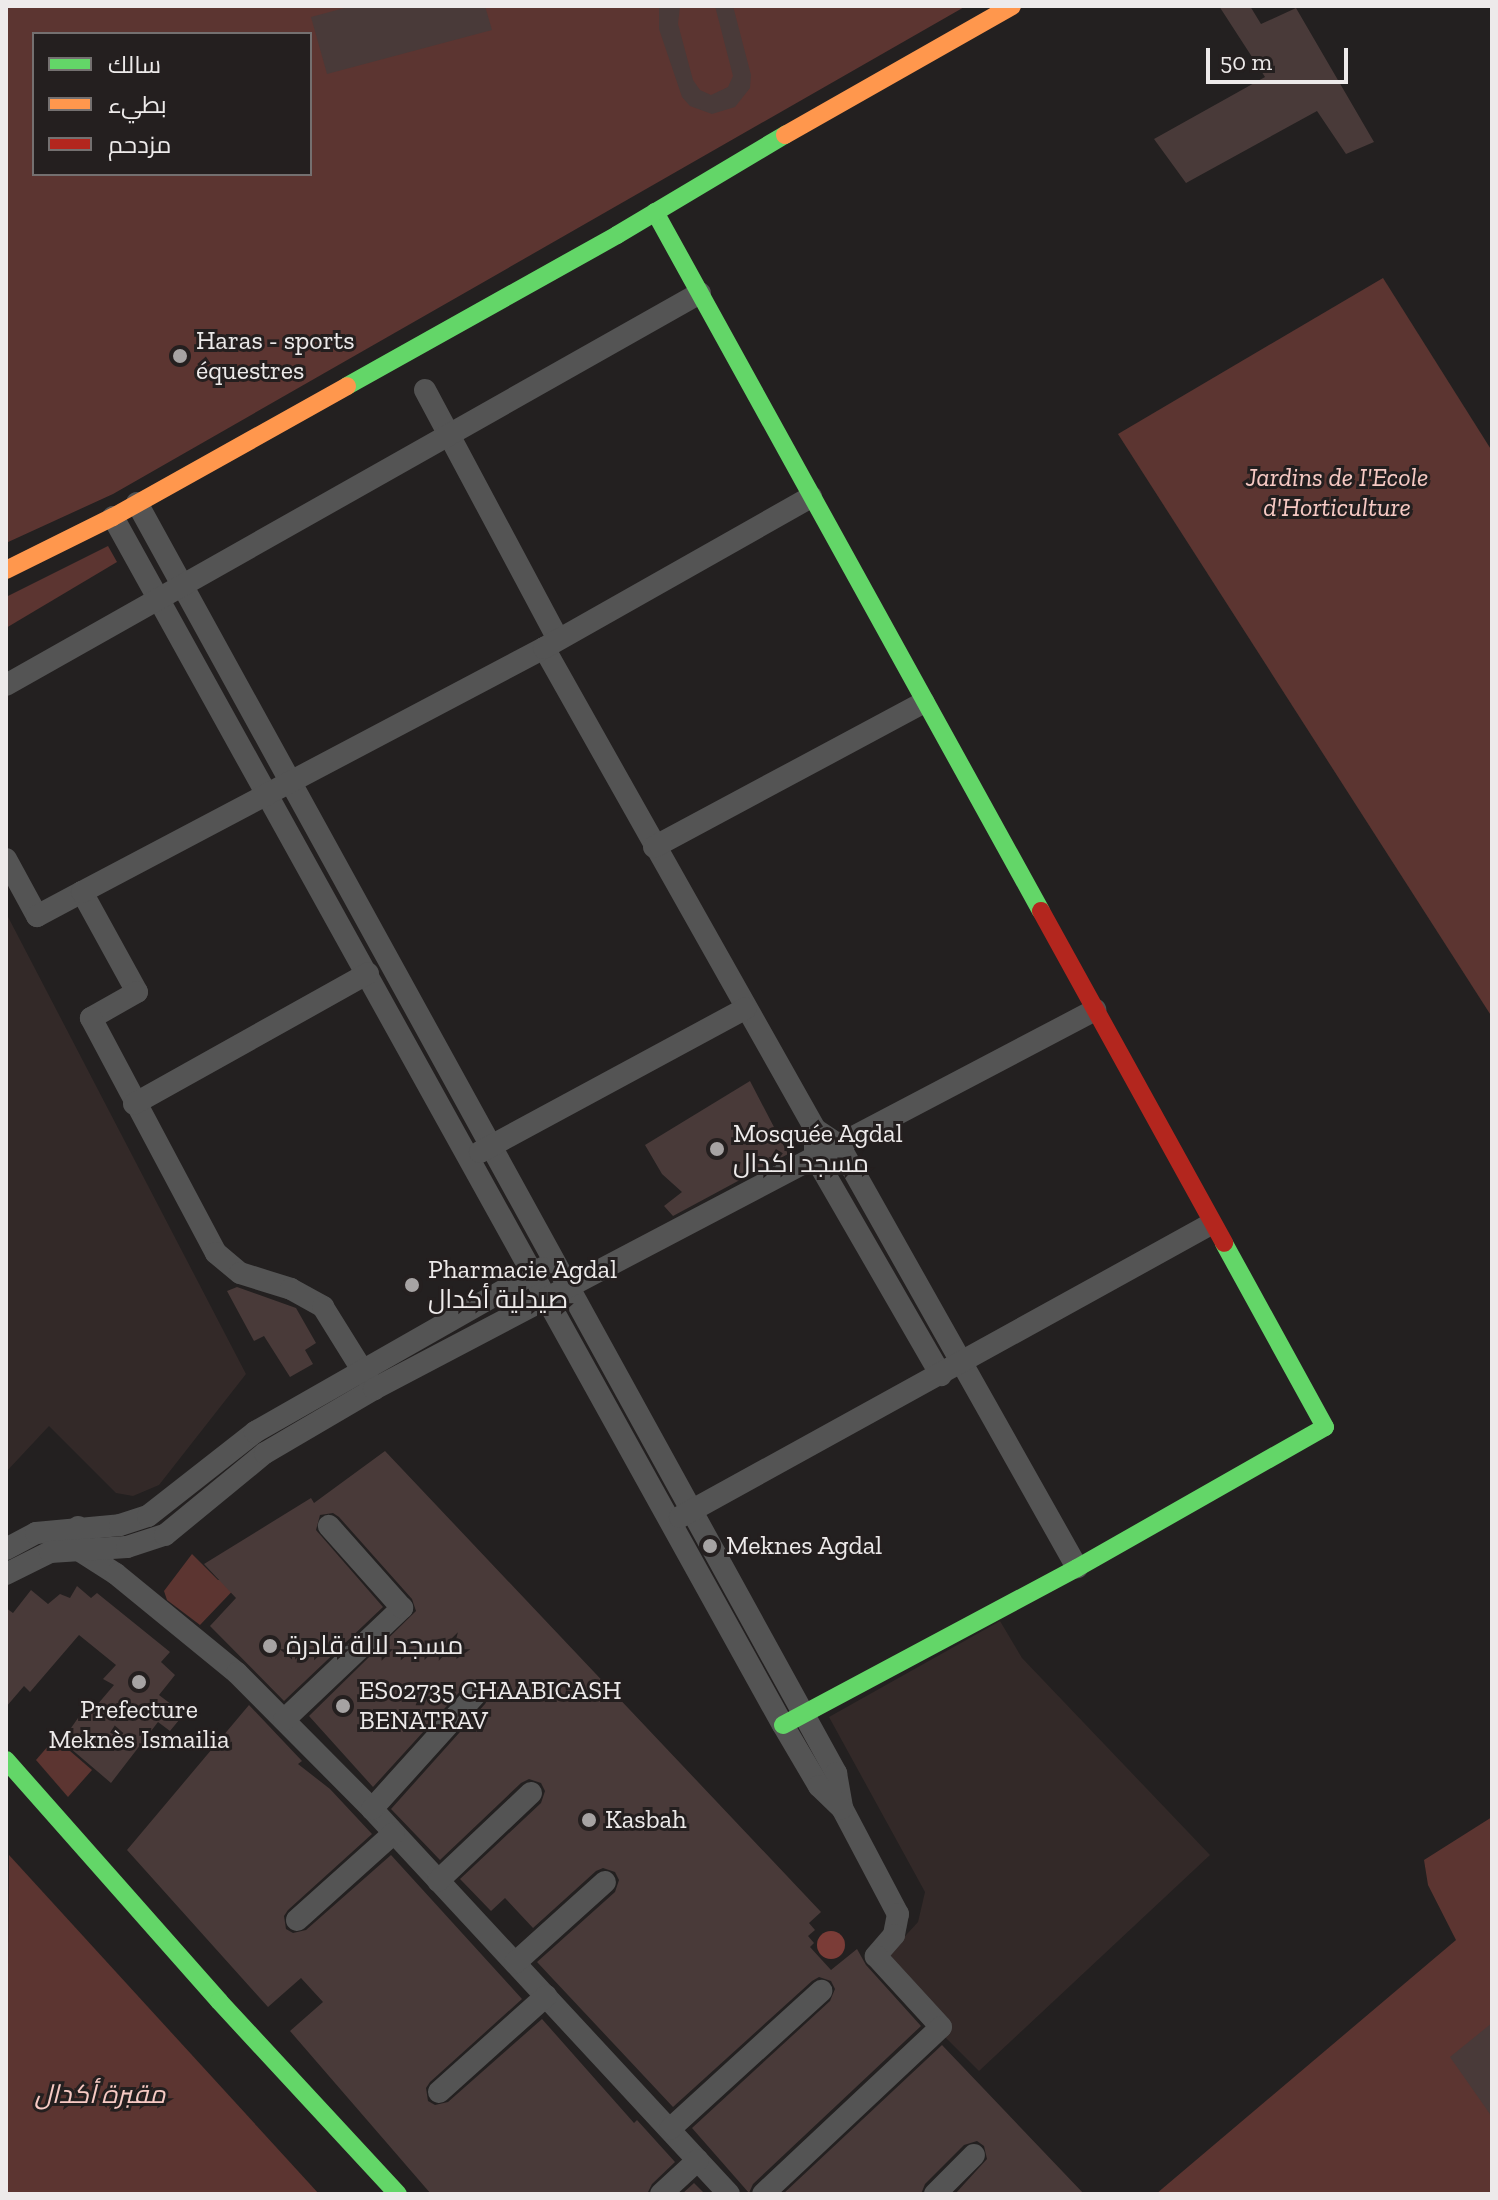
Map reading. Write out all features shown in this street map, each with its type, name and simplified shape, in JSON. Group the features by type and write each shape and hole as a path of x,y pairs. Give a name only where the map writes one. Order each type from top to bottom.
{"main road":[{"path":"6,570 113,517 655,212 880,78 1012,6"},
{"path":"655,212 1325,1427 1077,1568 783,1725"},
{"path":"6,1760 219,2001 398,2194"},
{"path":"6,1787 375,2194"}],"street":[{"path":"6,685 700,293"},
{"path":"425,390 654,847 815,1129 839,1145 1077,1568"},
{"path":"6,859 37,916 551,644 811,497"},
{"path":"137,503 567,1288 783,1725 819,1786 842,1808"},
{"path":"113,517 161,598 531,1274 804,1714 836,1773 842,1808 898,1914 894,1935 876,1956 941,2027 763,2194"},
{"path":"654,847 924,702"},
{"path":"82,892 137,992 91,1018 134,1104 216,1253 240,1273 291,1289 323,1307 367,1380"},
{"path":"134,1104 368,973"},
{"path":"469,1159 746,1008"},
{"path":"6,1574 79,1535 120,1525 156,1511 255,1432 546,1299 1095,1010"},
{"path":"815,1129 815,1157 941,1375"},
{"path":"682,1516 1211,1224"},
{"path":"102,1548 146,1544 165,1535 265,1453 367,1380 553,1262"},
{"path":"284,1720 402,1608 329,1526"},
{"path":"6,1549 36,1533 97,1536 116,1574"},
{"path":"79,1535 116,1574 220,1657 372,1809 729,2194"},
{"path":"372,1809 475,1695"},
{"path":"438,1881 531,1793"},
{"path":"297,1920 394,1833"},
{"path":"515,1963 605,1882"},
{"path":"670,2129 821,1991"},
{"path":"439,2092 546,1996"},
{"path":"935,2194 974,2155"},
{"path":"661,2194 698,2160"}],"shaded area":[{"path":"6,913 246,1374 159,1485 133,1496 116,1493 49,1426 6,1472"},
{"path":"1000,1621 1022,1658 1210,1855 979,2071 943,2035 884,1959 918,1922 925,1892 829,1717"},
{"path":"831,1931 841,1935 845,1945 841,1955 831,1959 821,1955 817,1945 821,1935"}],"green space":[{"name":"Haras - sports équestres","path":"6,6 966,6 113,494 6,543"},
{"name":"Jardins de I'Ecole d'Horticulture","path":"1383,278 1492,451 1492,1017 1118,434"},
{"path":"108,546 117,562 6,628 6,597"},
{"path":"192,1554 218,1580 242,1581 200,1625 167,1600 164,1591"},
{"path":"55,1738 92,1770 68,1797 36,1760"},
{"path":"1492,1817 1492,2194 1156,2194 1456,1940 1428,1885 1424,1860"},
{"name":"مقبرة أكدال","path":"9,1855 319,2194 6,2194"}],"building":[{"path":"352,6 485,6 492,30 327,74 311,17"},
{"path":"659,6 680,6 678,24 693,80 700,90 711,95 728,87 733,76 715,6 733,6 751,75 750,88 735,107 712,114 690,106 682,97 659,29"},
{"path":"1219,6 1250,6 1261,24 1296,8 1374,142 1346,154 1317,111 1186,183 1154,139 1265,77"},
{"name":"Mosquée Agdal مسجد اكدال","path":"750,1081 788,1154 673,1216 664,1206 682,1192 662,1174 645,1145"},
{"path":"237,1287 296,1308 316,1343 305,1350 313,1364 290,1377 264,1336 254,1341 227,1291"},
{"name":"Kasbah","path":"385,1451 821,1912 809,1923 815,1930 808,1936 814,1943 810,1947 831,1970 857,1949 866,1965 921,2026 753,2184 749,2193 692,2128 830,2001 835,1989 831,1981 819,1977 812,1981 673,2107 537,1962 615,1892 619,1880 615,1872 603,1868 596,1871 533,1928 505,1898 491,1911 460,1879 541,1803 545,1791 541,1783 529,1779 521,1783 440,1860 391,1809 485,1704 489,1697 485,1685 477,1681 465,1686 373,1787 309,1716 416,1611 412,1599 339,1517 333,1513 320,1515 316,1530 383,1607 284,1701 210,1626 236,1598 204,1564 311,1498 314,1503"},
{"name":"Prefecture Meknès Ismailia","path":"77,1586 91,1598 97,1593 170,1652 161,1662 175,1675 159,1695 184,1714 170,1731 158,1722 111,1783 70,1748 73,1744 64,1738 85,1708 91,1712 114,1685 103,1679 116,1665 79,1635 30,1692 24,1686 6,1707 6,1608 13,1613 31,1590 48,1604 60,1594 70,1598"},
{"path":"249,1705 302,1761 298,1764 330,1789 372,1834 288,1910 284,1916 286,1929 293,1933 306,1930 391,1855 522,1999 430,2082 426,2088 428,2101 435,2105 448,2102 542,2019 634,2123 637,2120 675,2162 652,2184 647,2194 431,2194 290,2031 323,2002 301,1978 268,2007 127,1850"},
{"path":"1492,2023 1492,2117 1450,2057"},
{"path":"942,2045 1084,2194 955,2194 987,2159 984,2146 977,2141 964,2145 925,2184 921,2194 783,2194"},
{"path":"694,2183 705,2194 682,2194"}],"traffic: fast":[{"path":"347,386 617,235 785,135"},
{"path":"655,212 1041,911"},
{"path":"783,1725 1077,1568 1325,1427 1224,1243"},
{"path":"6,1760 219,2001 398,2194"}],"traffic: slow":[{"path":"785,135 1012,6"},
{"path":"6,570 113,517 347,386"}],"traffic: jam":[{"path":"1041,911 1224,1243"}],"place":[{"name":"Haras - sports équestres","path":"180,356"},
{"name":"Mosquée Agdal مسجد اكدال","path":"717,1149"},
{"name":"Pharmacie Agdal صيدلية أكدال","path":"412,1285"},
{"name":"Meknes Agdal","path":"710,1546"},
{"name":"مسجد لالة قادرة","path":"270,1646"},
{"name":"Prefecture Meknès Ismailia","path":"139,1682"},
{"name":"ES02735 CHAABICASH BENATRAV","path":"343,1706"},
{"name":"Kasbah","path":"589,1820"}]}
